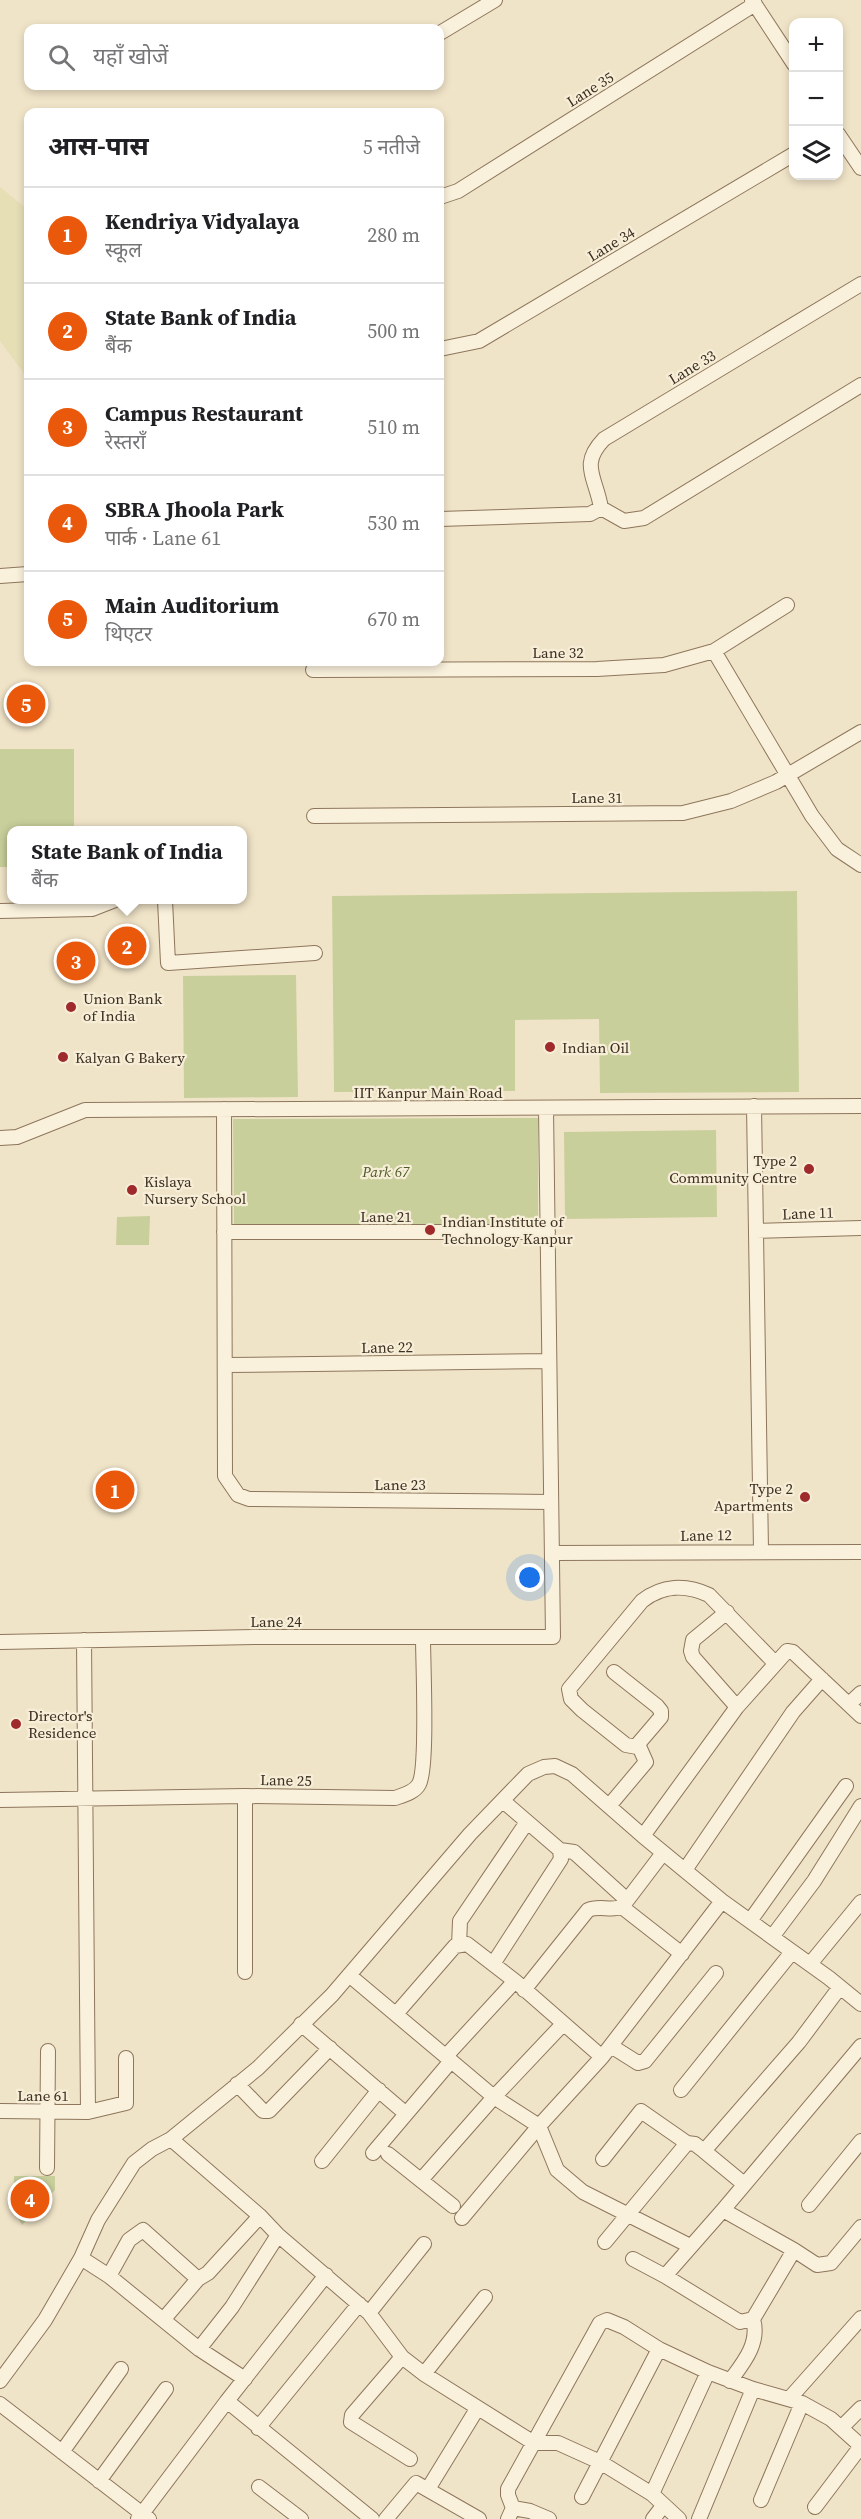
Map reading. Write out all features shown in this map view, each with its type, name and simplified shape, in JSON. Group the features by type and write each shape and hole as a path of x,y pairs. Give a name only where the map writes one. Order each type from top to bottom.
{"street":[{"path":"444,31 495,0"},
{"path":"754,2 789,56"},
{"name":"Lane 35","path":"444,196 458,191 754,2"},
{"path":"843,141 861,168"},
{"name":"Lane 34","path":"444,349 479,341 789,157"},
{"name":"Lane 33","path":"601,508 590,463 592,452 604,439 861,284"},
{"path":"444,519 590,514 601,508 624,521 644,518 861,385"},
{"path":"0,576 24,574"},
{"name":"Lane 32","path":"313,670 597,669 664,665 714,651 787,605"},
{"path":"714,651 812,816 837,849 861,865"},
{"name":"Lane 31","path":"314,816 683,813 731,801 788,776 861,732"},
{"path":"0,911 92,909 105,904"},
{"path":"165,904 168,963 315,953"},
{"path":"754,1106 761,1551"},
{"name":"IIT Kanpur Main Road","path":"0,1138 17,1137 85,1110 861,1106"},
{"path":"546,1108 552,1553"},
{"path":"224,1109 226,1365"},
{"name":"Lane 11","path":"756,1231 861,1228"},
{"name":"Lane 21","path":"225,1232 548,1232"},
{"name":"Lane 22","path":"226,1365 549,1361"},
{"name":"Lane 23","path":"226,1365 225,1476 238,1495 249,1499 550,1502"},
{"name":"Lane 12","path":"552,1553 861,1552"},
{"name":"Lane 24","path":"0,1642 553,1637 552,1553"},
{"path":"609,1806 646,1762 645,1757 638,1747 626,1745 582,1710 571,1699 569,1689 642,1601 652,1593 679,1587 698,1590 709,1595 775,1664"},
{"path":"727,1612 693,1640 691,1651 693,1657 737,1707"},
{"name":"Lane 25","path":"0,1800 246,1796 395,1798 415,1790 421,1782 423,1638"},
{"name":"Lane 61","path":"0,2111 88,2112 84,1640"},
{"path":"643,1836 737,1707 787,1652 793,1652 861,1716"},
{"path":"614,1672 661,1711 659,1720 640,1740 638,1747"},
{"path":"685,1870 793,1712 822,1679"},
{"path":"849,1704 861,1694"},
{"path":"0,2381 45,2320 81,2258 98,2220 134,2163 152,2149 171,2139 258,2068 332,1995 470,1834 528,1774 544,1767 555,1766 572,1774 663,1853 722,1900 861,2004"},
{"path":"750,1921 846,1786"},
{"path":"245,1972 246,1796"},
{"path":"503,1801 560,1850 574,1852 624,1903 682,1954"},
{"path":"772,1937 814,1881 861,1806"},
{"path":"459,1945 460,1921 528,1822"},
{"path":"493,1964 561,1859 560,1850"},
{"path":"373,2153 448,2059 588,1910 594,1907 612,1909 624,1903 663,1853"},
{"path":"462,2218 539,2126 602,2058 722,1900"},
{"path":"810,1964 861,1902"},
{"path":"396,2014 455,1946 467,1944 520,1985 602,2058"},
{"path":"681,2090 792,1952"},
{"path":"611,2046 638,2063 645,2061 716,1973"},
{"path":"349,1975 494,2097 539,2126 558,2170 583,2192 690,2246"},
{"path":"704,2151 799,2042 840,1987"},
{"path":"301,2024 405,2113"},
{"path":"421,2180 494,2097 564,2024"},
{"path":"665,2276 861,2046"},
{"path":"237,2084 263,2110 269,2110 330,2048"},
{"path":"47,2168 48,2051"},
{"path":"88,2112 126,2103 126,2058"},
{"path":"322,2161 379,2090"},
{"path":"603,2159 641,2111 687,2143 695,2144 744,2184"},
{"path":"171,2139 364,2308 402,2357 424,2374 534,2443 558,2443 600,2462 652,2494 679,2519"},
{"path":"809,2205 861,2141"},
{"path":"605,2242 687,2143"},
{"path":"388,2154 453,2206"},
{"path":"723,2210 817,2265 831,2263 861,2227"},
{"path":"162,2320 198,2280 208,2274 260,2216"},
{"path":"109,2276 129,2240 143,2230 198,2280"},
{"path":"200,2349 232,2307 278,2235"},
{"path":"258,2428 424,2244"},
{"path":"730,2381 754,2341 756,2330 753,2319 794,2250"},
{"path":"81,2258 109,2276 200,2349 245,2379"},
{"path":"633,2259 740,2322 753,2319"},
{"path":"0,2404 143,2517 227,2401 326,2275"},
{"path":"424,2374 485,2296"},
{"path":"760,2500 796,2401 861,2318"},
{"path":"549,2519 531,2511 511,2514 508,2489 600,2322 607,2320 624,2327 659,2349 708,2372 753,2389 796,2401 831,2419 861,2446 815,2507"},
{"path":"582,2497 659,2349"},
{"path":"402,2357 352,2415 351,2422 410,2459"},
{"path":"62,2452 121,2369"},
{"path":"652,2494 708,2372"},
{"path":"99,2481 166,2389"},
{"path":"699,2519 753,2389"},
{"path":"227,2401 372,2519"},
{"path":"841,2428 861,2408"},
{"path":"428,2489 477,2409"},
{"path":"386,2519 416,2483 479,2519"},
{"path":"259,2487 301,2519"},
{"path":"653,2519 663,2505"}],"shaded area":[{"path":"0,187 24,207 24,373 0,341"}],"green space":[{"path":"0,749 74,749 74,826 7,826 7,867 0,867"},
{"path":"797,891 799,1092 600,1093 599,1019 515,1020 515,1091 334,1092 332,896"},
{"path":"296,975 298,1097 184,1098 183,976"},
{"name":"Park 67","path":"538,1118 538,1224 234,1224 233,1119"},
{"path":"716,1130 717,1217 565,1219 564,1132"},
{"path":"150,1216 149,1245 116,1245 117,1217"},
{"path":"14,2176 55,2176 55,2190 22,2225 13,2209"}],"place":[{"name":"Main Auditorium","path":"26,704"},
{"name":"State Bank of India","path":"127,946"},
{"name":"Campus Restaurant","path":"76,961"},
{"name":"Union Bank of India","path":"71,1007"},
{"name":"Indian Oil","path":"550,1047"},
{"name":"Kalyan G Bakery","path":"63,1057"},
{"name":"Type 2 Community Centre","path":"809,1169"},
{"name":"Kislaya Nursery School","path":"132,1190"},
{"name":"Indian Institute of Technology Kanpur","path":"430,1230"},
{"name":"Kendriya Vidyalaya","path":"115,1490"},
{"name":"Type 2 Apartments","path":"805,1497"},
{"name":"Director's Residence","path":"16,1724"},
{"name":"SBRA Jhoola Park","path":"30,2199"}]}
